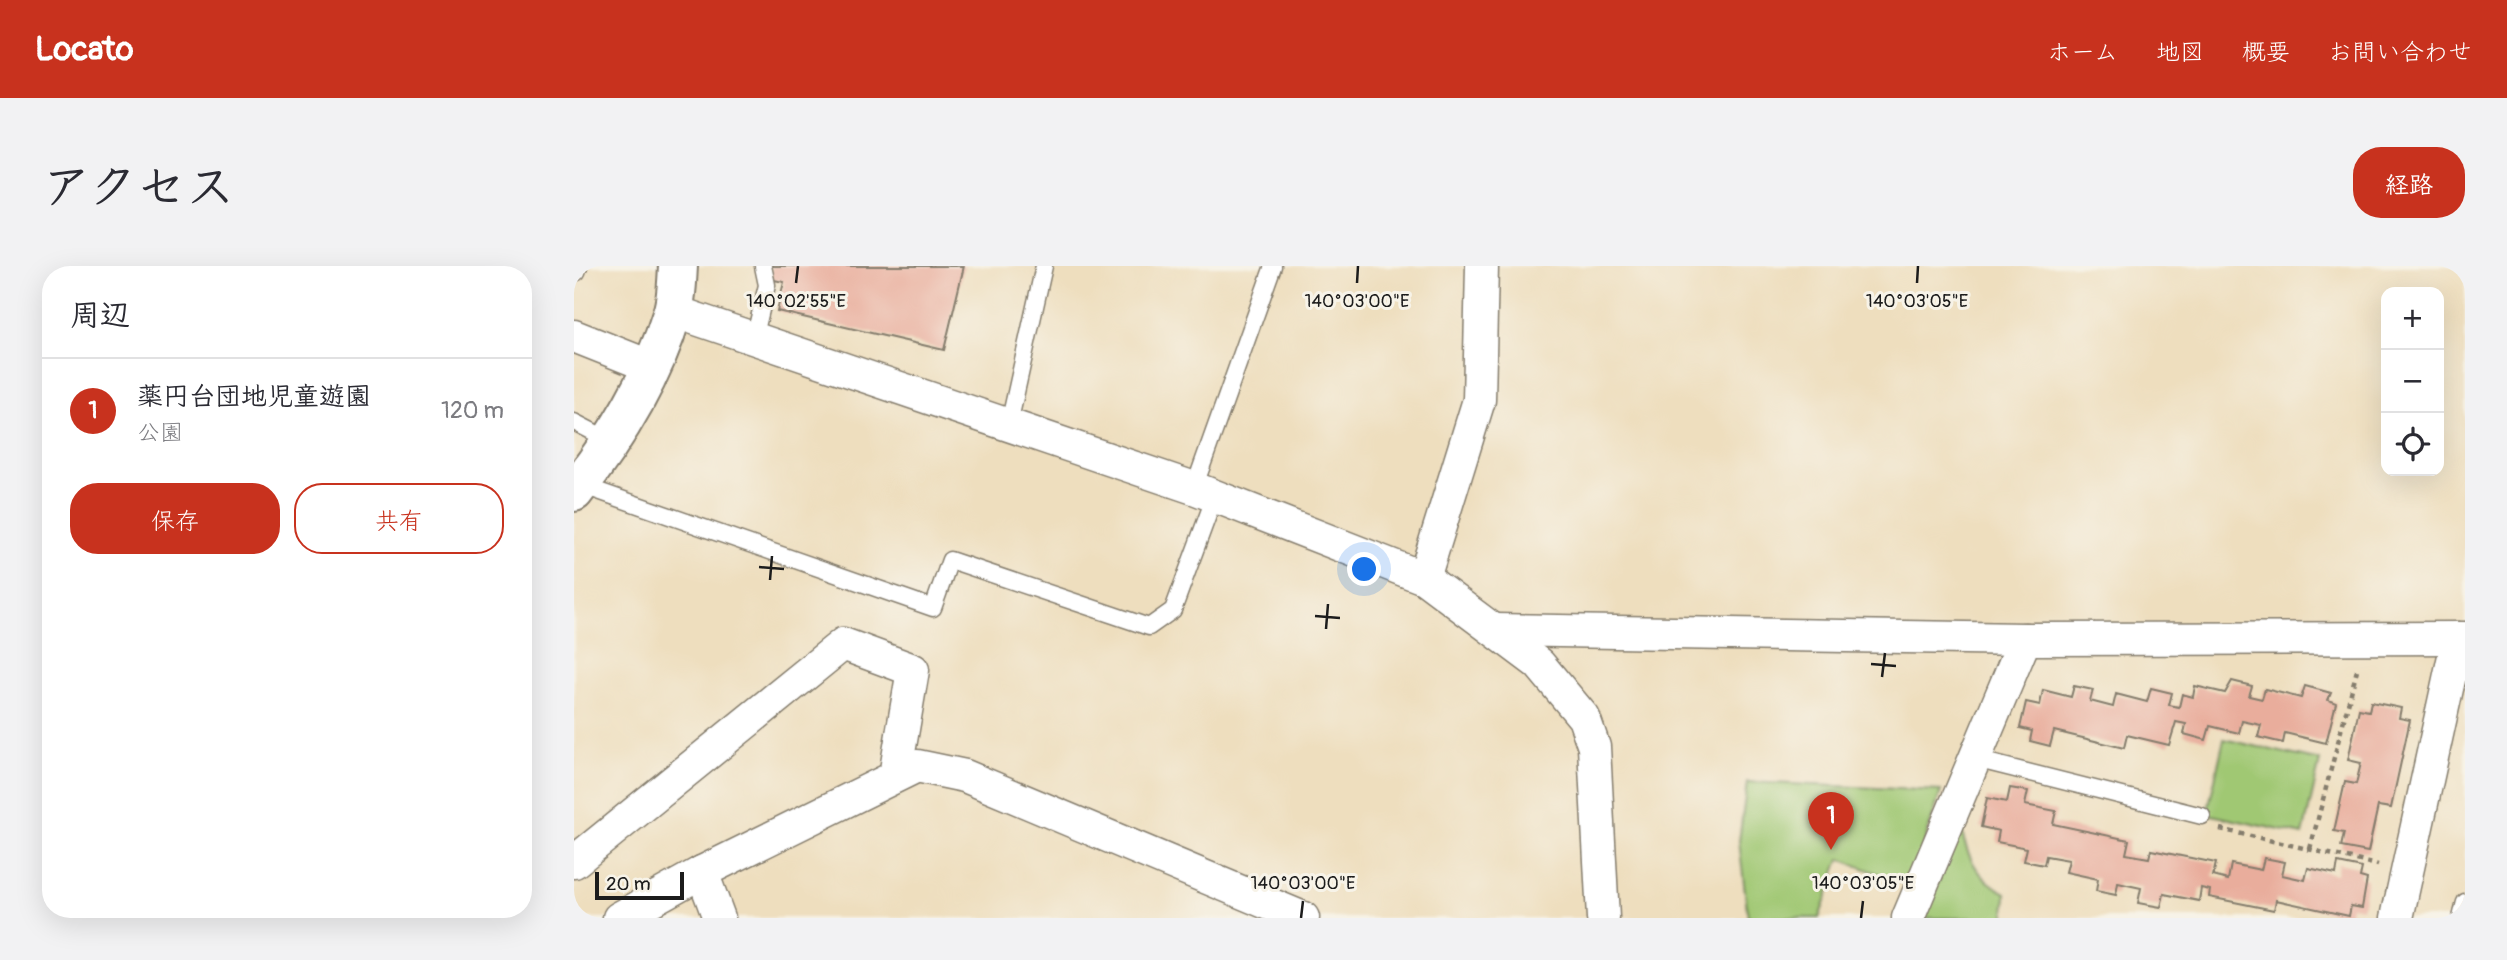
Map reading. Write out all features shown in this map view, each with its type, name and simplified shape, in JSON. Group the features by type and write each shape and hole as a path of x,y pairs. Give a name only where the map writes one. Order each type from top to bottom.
{"street":[{"path":"577,488 653,367 674,311 678,266"},
{"path":"1424,578 1479,400 1482,266"},
{"path":"674,311 1205,492 1424,578 1539,664 1584,718 1594,747 1604,918"},
{"path":"574,336 653,367"},
{"path":"1496,630 2025,639 2462,638 2397,918"},
{"path":"1908,918 2025,639"},
{"path":"574,862 843,644 913,670 895,776"},
{"path":"619,918 702,872 917,765 964,776 1287,915"},
{"path":"702,872 719,918"}],"lane":[{"path":"754,339 767,285 763,266"},
{"path":"1009,424 1044,266"},
{"path":"577,488 933,608 950,560 1149,627 1173,610 1205,492 1273,266"},
{"path":"574,422 609,440"},
{"path":"1975,759 2202,816"},
{"path":"2461,918 2465,902"}],"path":[{"path":"2310,849 2366,639"},
{"path":"2202,816 2200,824 2407,871"}],"green space":[{"path":"2224,739 2320,761 2303,835 2207,814"},
{"path":"1747,782 1941,791 1910,886 1840,859 1819,918 1748,918 1739,841"},
{"path":"1961,829 1967,850 1981,875 2006,893 2005,918 1923,918"}],"building":[{"path":"772,266 964,266 944,350 777,311 784,282 769,279"},
{"path":"2232,681 2252,686 2249,696 2262,699 2265,689 2301,698 2305,686 2331,693 2328,700 2336,703 2326,743 2285,733 2283,743 2258,737 2261,725 2242,721 2239,733 2210,726 2206,740 2184,734 2186,724 2176,722 2169,745 2127,735 2124,748 2054,731 2050,746 2030,741 2032,731 2020,728 2026,702 2040,705 2043,690 2071,697 2074,686 2093,690 2090,701 2113,707 2116,694 2147,702 2151,688 2172,693 2169,705 2179,707 2182,694 2193,697 2195,686 2225,693"},
{"path":"2371,702 2401,708 2399,718 2410,720 2391,808 2378,806 2368,852 2341,847 2344,833 2334,831 2345,782 2356,784 2361,763 2348,760 2359,709 2369,711"},
{"path":"2010,788 2028,791 2025,805 2056,811 2053,824 2129,840 2126,854 2149,858 2151,850 2216,863 2213,876 2228,880 2231,864 2261,870 2264,858 2285,862 2282,875 2305,880 2308,868 2336,874 2338,863 2362,868 2360,877 2367,879 2362,908 2351,906 2349,916 2276,900 2274,910 2209,897 2210,890 2201,888 2199,901 2164,894 2161,907 2138,903 2141,888 2118,883 2116,895 2096,891 2098,879 2066,872 2069,860 2046,856 2044,865 2024,861 2027,848 1997,842 1999,831 1981,827 1987,798 2007,802"}],"place":[{"name":"薬円台団地児童遊園","path":"1831,850"}]}
